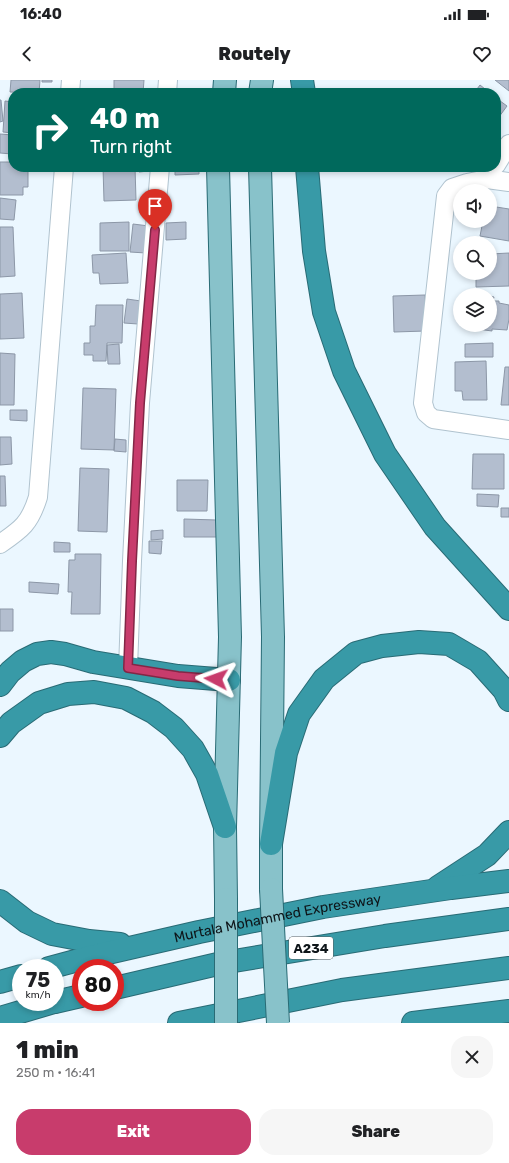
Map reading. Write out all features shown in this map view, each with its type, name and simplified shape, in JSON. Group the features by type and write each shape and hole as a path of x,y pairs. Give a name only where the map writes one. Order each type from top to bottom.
{"highway":[{"path":"307,172 314,251 324,312 344,371 385,454 435,527 509,608"},
{"path":"271,844 286,753 299,714 324,679 356,654 382,646 419,642 449,644 478,661 504,690 509,700"},
{"path":"0,686 10,672 23,661 37,654 51,652 65,654 93,662 178,676 229,680"},
{"path":"0,736 11,723 39,703 68,694 94,692 126,698 153,712 174,728 193,749 207,774 225,828"},
{"path":"433,891 487,855 509,832"},
{"name":"Murtala Mohammed Expressway","path":"64,964 199,932 323,907 433,891 509,882"},
{"path":"0,901 27,922 52,934 89,941 137,946"},
{"name":"A234","path":"124,986 222,963 384,936 509,920"},
{"path":"179,1023 342,990 509,968"},
{"path":"0,982 12,979"},
{"path":"413,1023 509,1010"},
{"path":"0,1018 24,1011"}],"main road":[{"path":"218,172 230,637 225,828 226,1023"},
{"path":"260,172 274,637 271,889 278,1023"}],"street":[{"path":"501,157 509,144"},
{"path":"0,544 21,530 29,520 38,497 64,172"},
{"path":"128,668 140,403 160,172"},
{"path":"489,172 467,183 452,188 446,196 423,403 426,413 433,419 509,430"},
{"path":"496,172 509,182"}],"building":[{"path":"11,80 40,80 39,88 10,88"},
{"path":"42,80 52,80 52,82 42,82"},
{"path":"114,80 144,80 143,88 114,88"},
{"path":"495,80 509,80 509,91"},
{"path":"0,100 3,121 0,122"},
{"path":"5,101 8,101 8,132 3,132"},
{"path":"501,102 507,106 501,114"},
{"path":"0,134 8,135 8,154 0,153"},
{"path":"0,162 8,162 8,172 28,172 28,187 23,187 23,195 0,195"},
{"path":"103,172 135,172 136,200 104,201"},
{"path":"175,172 199,172 199,174 175,175"},
{"path":"0,198 16,200 14,220 0,219"},
{"path":"497,207 509,209 509,241 497,239 497,236 480,236 482,228 497,228"},
{"path":"129,222 129,251 100,251 100,223"},
{"path":"186,222 186,239 166,240 166,223"},
{"path":"133,224 149,226 146,253 130,252"},
{"path":"0,227 13,227 15,276 0,277"},
{"path":"126,253 128,283 100,284 99,273 93,273 92,255"},
{"path":"509,253 509,286 476,287 476,280 497,280 497,254"},
{"path":"22,293 24,338 0,339 0,294"},
{"path":"425,295 426,331 394,332 393,296"},
{"path":"127,299 141,301 138,324 124,323"},
{"path":"497,301 499,301 499,303 509,305 507,330 497,329"},
{"path":"96,305 123,305 122,343 107,343 106,361 93,361 93,355 84,355 84,343 90,343 90,326 95,326"},
{"path":"493,343 493,357 465,357 465,344"},
{"path":"119,344 120,364 108,364 107,345"},
{"path":"0,353 15,354 14,405 0,405"},
{"path":"486,361 487,400 463,400 462,391 455,391 455,362"},
{"path":"505,367 509,367 509,405 501,405"},
{"path":"83,388 116,389 114,450 81,449"},
{"path":"10,410 27,410 27,421 10,420"},
{"path":"0,437 11,437 12,464 0,465"},
{"path":"115,439 126,440 126,452 114,451"},
{"path":"473,454 504,454 504,489 472,489"},
{"path":"80,468 109,469 107,532 78,531"},
{"path":"0,476 5,476 6,506 0,506"},
{"path":"177,480 208,480 207,511 177,511"},
{"path":"477,494 499,495 498,507 477,506"},
{"path":"501,508 509,508 509,517 501,517"},
{"path":"184,519 217,520 217,537 184,537"},
{"path":"163,530 163,539 151,540 151,531"},
{"path":"149,541 162,541 161,554 149,553"},
{"path":"54,542 70,543 70,552 54,552"},
{"path":"75,554 101,554 100,614 71,614 72,592 68,592 69,560 75,560"},
{"path":"29,582 59,584 58,594 29,592"},
{"path":"0,609 13,609 13,631 0,631"}],"route":[{"path":"155,230 140,403 128,668 178,676 216,679"}]}
